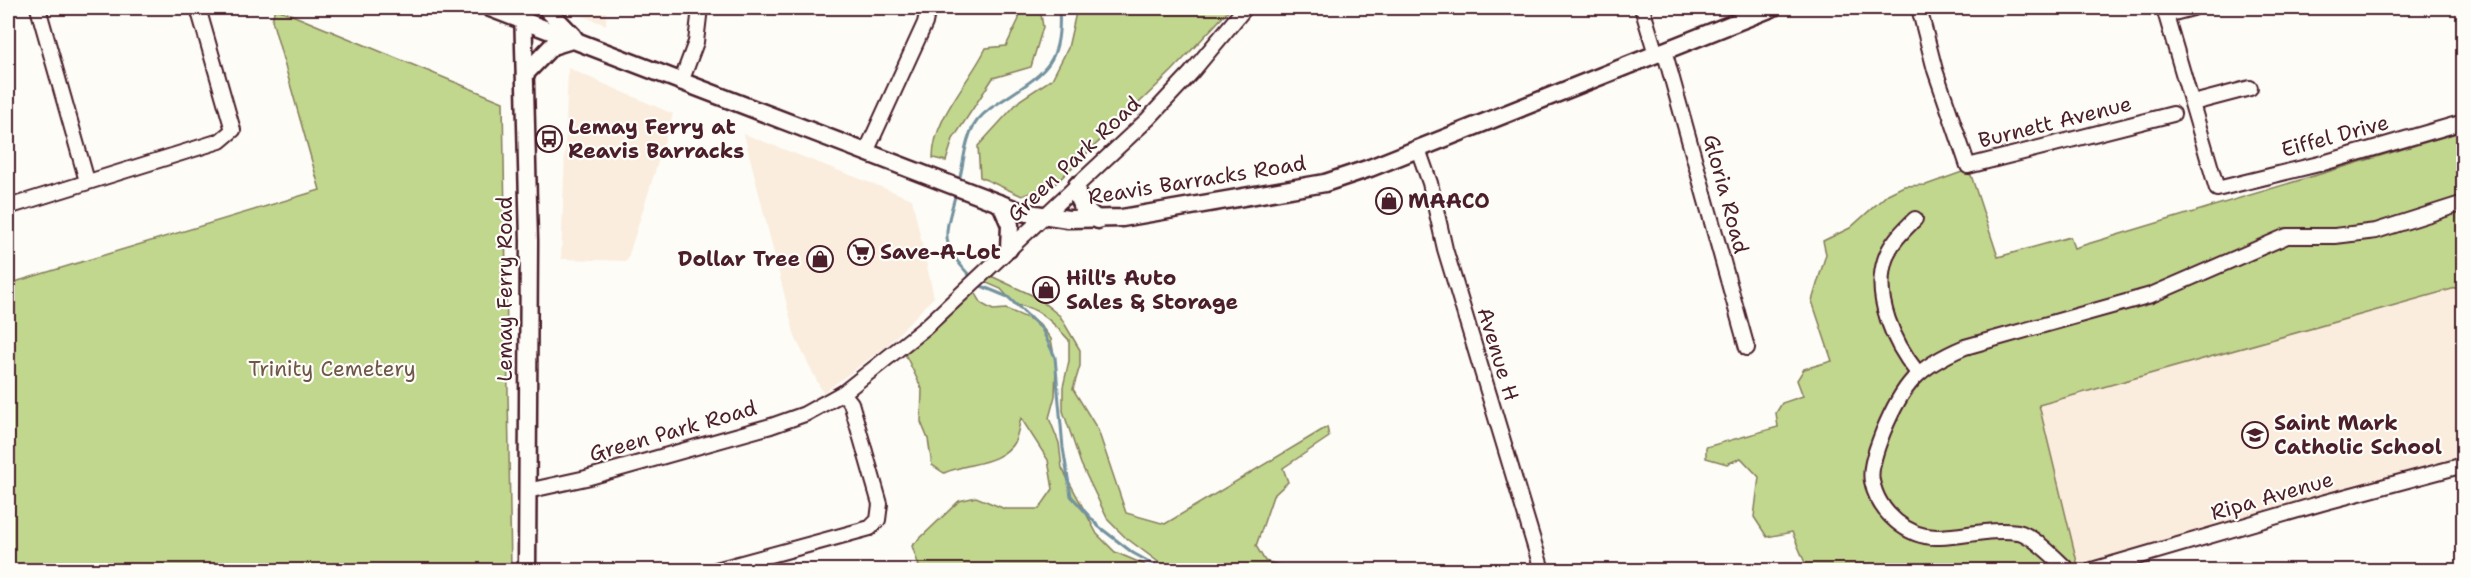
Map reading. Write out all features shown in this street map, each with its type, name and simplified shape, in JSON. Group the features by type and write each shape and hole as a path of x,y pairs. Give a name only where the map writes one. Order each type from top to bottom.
{"main road":[{"name":"Reavis Barracks Road","path":"489,8 524,14 575,39 681,82 998,203 1043,216 1098,220 1311,187 1358,173 1772,8"},
{"path":"525,74 552,46 575,39 546,8"},
{"name":"Lemay Ferry Road","path":"524,14 530,241 527,570"},
{"path":"1077,185 1076,195 1080,203 1098,220"},
{"path":"998,203 1010,225 1009,249"}],"street":[{"path":"38,8 87,182"},
{"path":"8,207 220,141 233,130 198,8"},
{"path":"681,82 696,42 700,8"},
{"path":"866,152 925,23 928,8"},
{"name":"Green Park Road","path":"526,491 586,478 771,426 805,414 843,393 902,348 1169,98 1245,8"},
{"name":"Gloria Road","path":"1642,8 1660,52 1747,348"},
{"name":"Burnett Avenue","path":"1919,8 1935,70 1968,166 2173,114"},
{"path":"2193,8 2166,15 2193,103 2250,88"},
{"name":"Eiffel Drive","path":"2193,103 2217,189 2323,162 2463,122"},
{"name":"Avenue H","path":"1418,149 1430,183 1444,249 1542,570"},
{"path":"2068,570 2049,552 2020,532 1984,531 1938,537 1907,530 1881,507 1871,479 1878,444 1894,405 1917,372 1937,359 1965,347 2151,296 2287,236 2335,236 2376,231 2463,203"},
{"path":"1915,219 1897,237 1885,259 1881,286 1888,320 1901,351 1917,372"},
{"path":"716,570 870,528 878,520 880,504 851,403 843,393"},
{"name":"Ripa Avenue","path":"2092,570 2322,503 2463,465"}],"shaded area":[{"path":"562,8 606,8 606,25"},
{"path":"568,68 673,114 627,261 561,259"},
{"path":"744,134 912,199 934,297 888,345 823,393 795,337"},
{"name":"Saint Mark Catholic School","path":"2463,286 2463,458 2078,566 2038,405"}],"green space":[{"name":"Trinity Cemetery","path":"275,8 503,102 511,570 8,570 8,284 320,190 272,20"},
{"path":"1017,8 1040,8 1043,27 1031,67 993,78 953,139 946,161 933,158 935,143 945,115 986,48 1006,46 1019,19"},
{"path":"1077,8 1231,8 1172,71 1056,183 1022,196 980,177 978,146 1020,100 1052,79 1068,48"},
{"path":"2463,131 2463,286 2039,405 2078,566 2060,570 1808,570 1792,532 1767,537 1754,517 1759,477 1741,458 1727,464 1706,458 1706,447 1778,427 1776,413 1782,403 1803,396 1797,380 1804,369 1832,361 1812,301 1826,254 1823,241 1850,228 1888,194 1904,186 1926,185 1962,172 1971,175 1998,257 2070,237 2074,248"},
{"path":"991,276 1036,297 1060,316 1080,350 1080,366 1073,389 1098,430 1126,513 1165,524 1327,427 1329,437 1283,468 1288,482 1273,496 1256,546 1265,561 1296,570 1169,570 1125,537 1108,520 1081,464 1063,411 1063,387 1069,361 1069,340 1045,316 1031,308 1015,305 1001,289 982,281"},
{"path":"973,289 982,304 993,310 1006,309 1039,323 1051,339 1056,366 1055,396 1049,418 1059,443 1062,468 1097,534 1115,552 1151,570 1046,570 1044,565 1038,570 908,570 919,566 912,546 959,501 976,497 1005,509 1039,509 1053,489 1048,460 1021,418 1015,441 1001,455 944,473 932,465 928,439 921,422 922,389 904,352"}],"waterway":[{"path":"959,181 968,140 975,123 989,110 1039,75 1053,56 1058,43 1059,8"},
{"path":"956,193 947,239 954,256 972,278"},
{"path":"979,285 1008,297 1042,329 1055,357 1063,448 1071,496 1098,526 1133,553 1164,570"}],"place":[{"name":"Lemay Ferry at Reavis Barracks","path":"549,139"},
{"name":"MAACO","path":"1389,201"},
{"name":"Save-A-Lot","path":"861,252"},
{"name":"Dollar Tree","path":"820,259"},
{"name":"Hill's Auto Sales & Storage","path":"1046,290"},
{"name":"Saint Mark Catholic School","path":"2255,435"}]}
